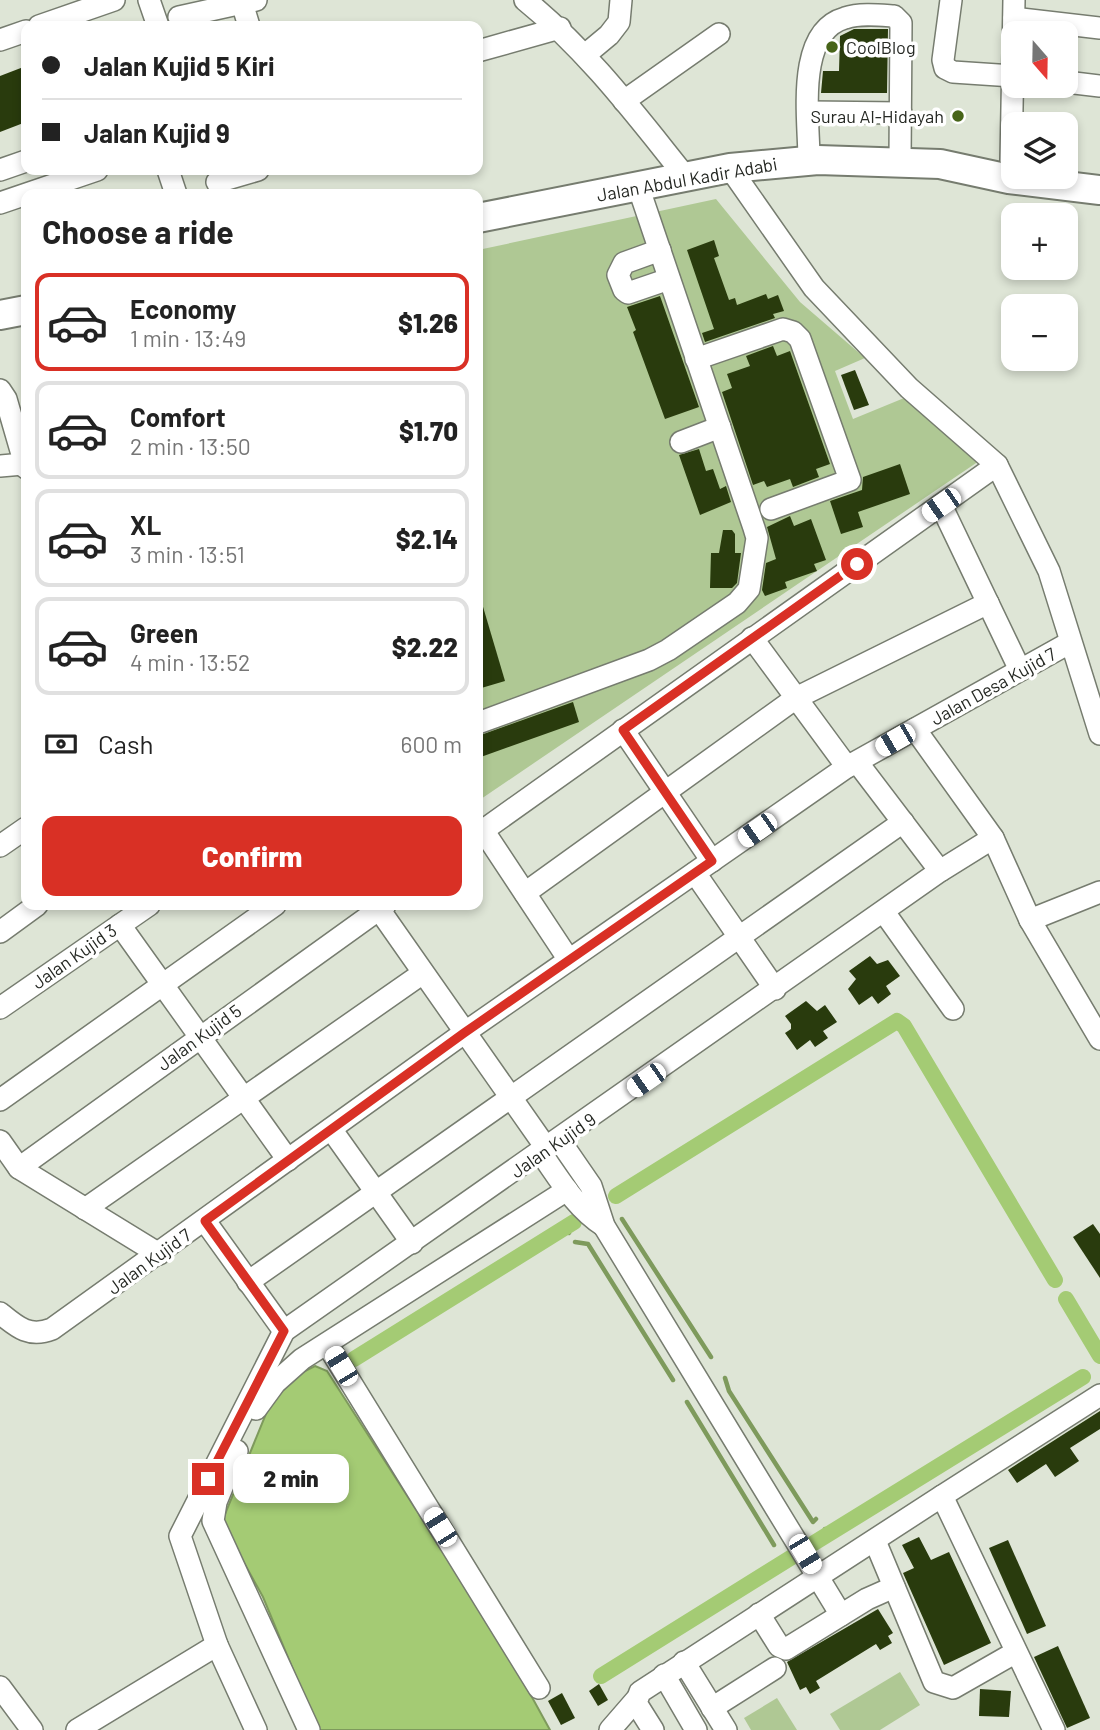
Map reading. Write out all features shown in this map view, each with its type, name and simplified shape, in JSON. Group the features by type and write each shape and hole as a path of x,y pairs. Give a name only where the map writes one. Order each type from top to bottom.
{"main road":[{"name":"Jalan Abdul Kadir Adabi","path":"483,217 730,168 809,160 900,160 940,164 1009,179 1100,190"},
{"name":"Jalan Abdul Kadir Adabi","path":"940,164 1001,161"},
{"path":"1078,169 1100,172"}],"street":[{"path":"53,21 114,0"},
{"path":"149,0 156,21"},
{"path":"525,0 560,28 585,55 685,176"},
{"path":"585,55 609,35 618,22 621,0"},
{"path":"951,0 943,60 945,68 953,72 1001,75"},
{"path":"178,14 249,1 249,21"},
{"path":"1014,9 1100,28"},
{"path":"809,160 811,52 821,34 847,17 891,16 901,23 900,160"},
{"path":"483,50 560,28"},
{"path":"0,40 21,33"},
{"path":"624,101 719,34"},
{"path":"1078,83 1100,86"},
{"path":"809,112 901,113"},
{"path":"0,170 21,163"},
{"path":"730,168 814,288 909,388 997,465 1049,571 1069,643 1100,734"},
{"path":"41,189 82,175"},
{"path":"218,182 241,175"},
{"path":"483,721 572,690 668,650 745,596 749,589 757,538 638,186"},
{"path":"0,203 21,196"},
{"path":"660,250 624,263 618,275 628,293 669,279"},
{"path":"696,359 778,330 787,329 800,339 849,480 771,509"},
{"path":"0,390 6,399 21,452"},
{"path":"681,442 720,427"},
{"path":"483,830 997,465"},
{"path":"0,466 21,466"},
{"path":"941,505 1020,670"},
{"path":"525,893 796,698 988,603"},
{"path":"752,638 796,698 903,822 940,871"},
{"name":"Jalan Desa Kujid 7","path":"464,1033 852,765 1069,643"},
{"path":"915,729 993,838 1030,920 1100,1039"},
{"path":"623,730 665,792 739,937 775,989"},
{"path":"248,1282 903,822"},
{"path":"0,846 21,831"},
{"path":"483,836 569,960"},
{"name":"Jalan Kujid 9","path":"256,1730 217,1645 180,1536 284,1331 549,1148 940,871 993,838"},
{"path":"1030,920 1100,892"},
{"path":"0,932 30,910"},
{"name":"Jalan Kujid 3","path":"0,1008 138,910"},
{"path":"0,1100 268,910"},
{"name":"Jalan Kujid 5","path":"19,1168 374,910"},
{"path":"383,910 510,1098 549,1148 591,1186 604,1226 841,1615"},
{"path":"884,912 953,1009"},
{"path":"120,925 197,1038 288,1160"},
{"path":"85,1209 423,973"},
{"name":"Jalan Kujid 7","path":"0,1312 27,1332 36,1334 52,1329 464,1033"},
{"path":"331,1129 412,1243"},
{"path":"0,1141 19,1168 159,1254"},
{"path":"549,1148 567,1191 588,1215 604,1226"},
{"path":"309,1730 213,1521 224,1481 256,1409 285,1372 567,1191"},
{"path":"205,1221 284,1331"},
{"path":"327,1343 539,1688"},
{"path":"610,1730 640,1692 664,1675 1100,1395"},
{"path":"942,1496 1054,1730"},
{"path":"875,1541 930,1676 939,1686 960,1686 1016,1652"},
{"path":"759,1614 779,1646 786,1649 841,1615 894,1587"},
{"path":"77,1730 217,1645"},
{"path":"684,1662 726,1730"},
{"path":"712,1708 775,1668"},
{"path":"664,1675 696,1730"},
{"path":"0,1686 32,1730"},
{"path":"636,1700 653,1730"}],"shaded area":[{"path":"716,199 800,302 865,358 835,371 853,419 909,396 982,459 483,798 483,249"},
{"path":"315,1366 327,1371 505,1648 550,1730 318,1730 263,1597 228,1534 223,1519 270,1404 297,1375"},
{"path":"900,1672 920,1705 880,1730 840,1730 830,1714"},
{"path":"777,1698 797,1730 751,1730 744,1718"}],"building":[{"path":"854,29 888,29 887,93 821,93 823,71 839,71 840,36"},
{"path":"21,68 21,124 0,132 0,76"},
{"path":"714,240 719,256 714,258 729,300 735,298 737,305 766,294 768,299 778,295 784,311 773,314 775,318 705,342 702,333 714,329 687,250"},
{"path":"660,296 699,407 665,419 633,332 636,330 627,307"},
{"path":"773,346 777,356 790,351 830,464 816,469 819,477 793,487 790,479 767,487 764,481 753,485 722,392 732,388 727,374 750,366 746,356"},
{"path":"855,370 869,405 854,410 841,375"},
{"path":"699,449 706,471 713,469 720,489 726,486 731,502 700,515 679,455"},
{"path":"900,464 910,494 858,512 863,527 841,534 830,501 862,490 863,477"},
{"path":"790,516 794,526 811,519 826,560 814,564 817,571 785,582 787,588 765,596 762,590 766,563 776,559 767,527"},
{"path":"723,530 732,530 735,534 735,553 741,553 737,583 732,588 710,588 711,553 719,553"},
{"path":"483,607 505,681 483,688"},
{"path":"573,702 579,722 483,756 483,734"},
{"path":"870,956 877,964 888,960 900,976 886,986 891,994 878,1004 872,996 859,1005 848,989 856,979 849,971"},
{"path":"806,1001 817,1011 825,1005 837,1022 823,1031 828,1038 815,1047 810,1040 797,1050 785,1033 791,1029 791,1024 785,1016"},
{"path":"1093,1224 1100,1234 1100,1278 1073,1237"},
{"path":"1100,1411 1100,1429 1070,1448 1079,1461 1055,1477 1046,1464 1017,1483 1008,1470"},
{"path":"919,1537 931,1560 949,1552 991,1643 944,1665 903,1573 914,1568 902,1545"},
{"path":"1008,1540 1046,1626 1027,1634 989,1548"},
{"path":"878,1609 893,1633 888,1636 892,1643 880,1650 876,1644 816,1681 820,1688 810,1694 806,1687 800,1690 787,1662"},
{"path":"1058,1646 1090,1718 1067,1728 1034,1657"},
{"path":"599,1684 608,1700 598,1706 589,1691"},
{"path":"980,1689 1011,1691 1009,1717 979,1716"},
{"path":"562,1693 575,1718 561,1725 548,1701"}],"waterway":[{"path":"616,1196 897,1021 904,1026 1055,1280"},
{"path":"622,1219 711,1357"},
{"path":"354,1359 574,1222"},
{"path":"565,1227 569,1233"},
{"path":"575,1242 588,1244 673,1380"},
{"path":"1066,1299 1100,1356"},
{"path":"814,1543 1083,1377"},
{"path":"725,1378 729,1391 813,1522 816,1519"},
{"path":"687,1402 774,1545"},
{"path":"825,1529 828,1534"},
{"path":"601,1676 792,1557"}],"place":[{"name":"CoolBlog","path":"832,47"},
{"name":"Surau Al-Hidayah","path":"958,116"}],"route":[{"path":"208,1479 284,1331 205,1221 464,1033 712,861 623,730 857,564"}]}
